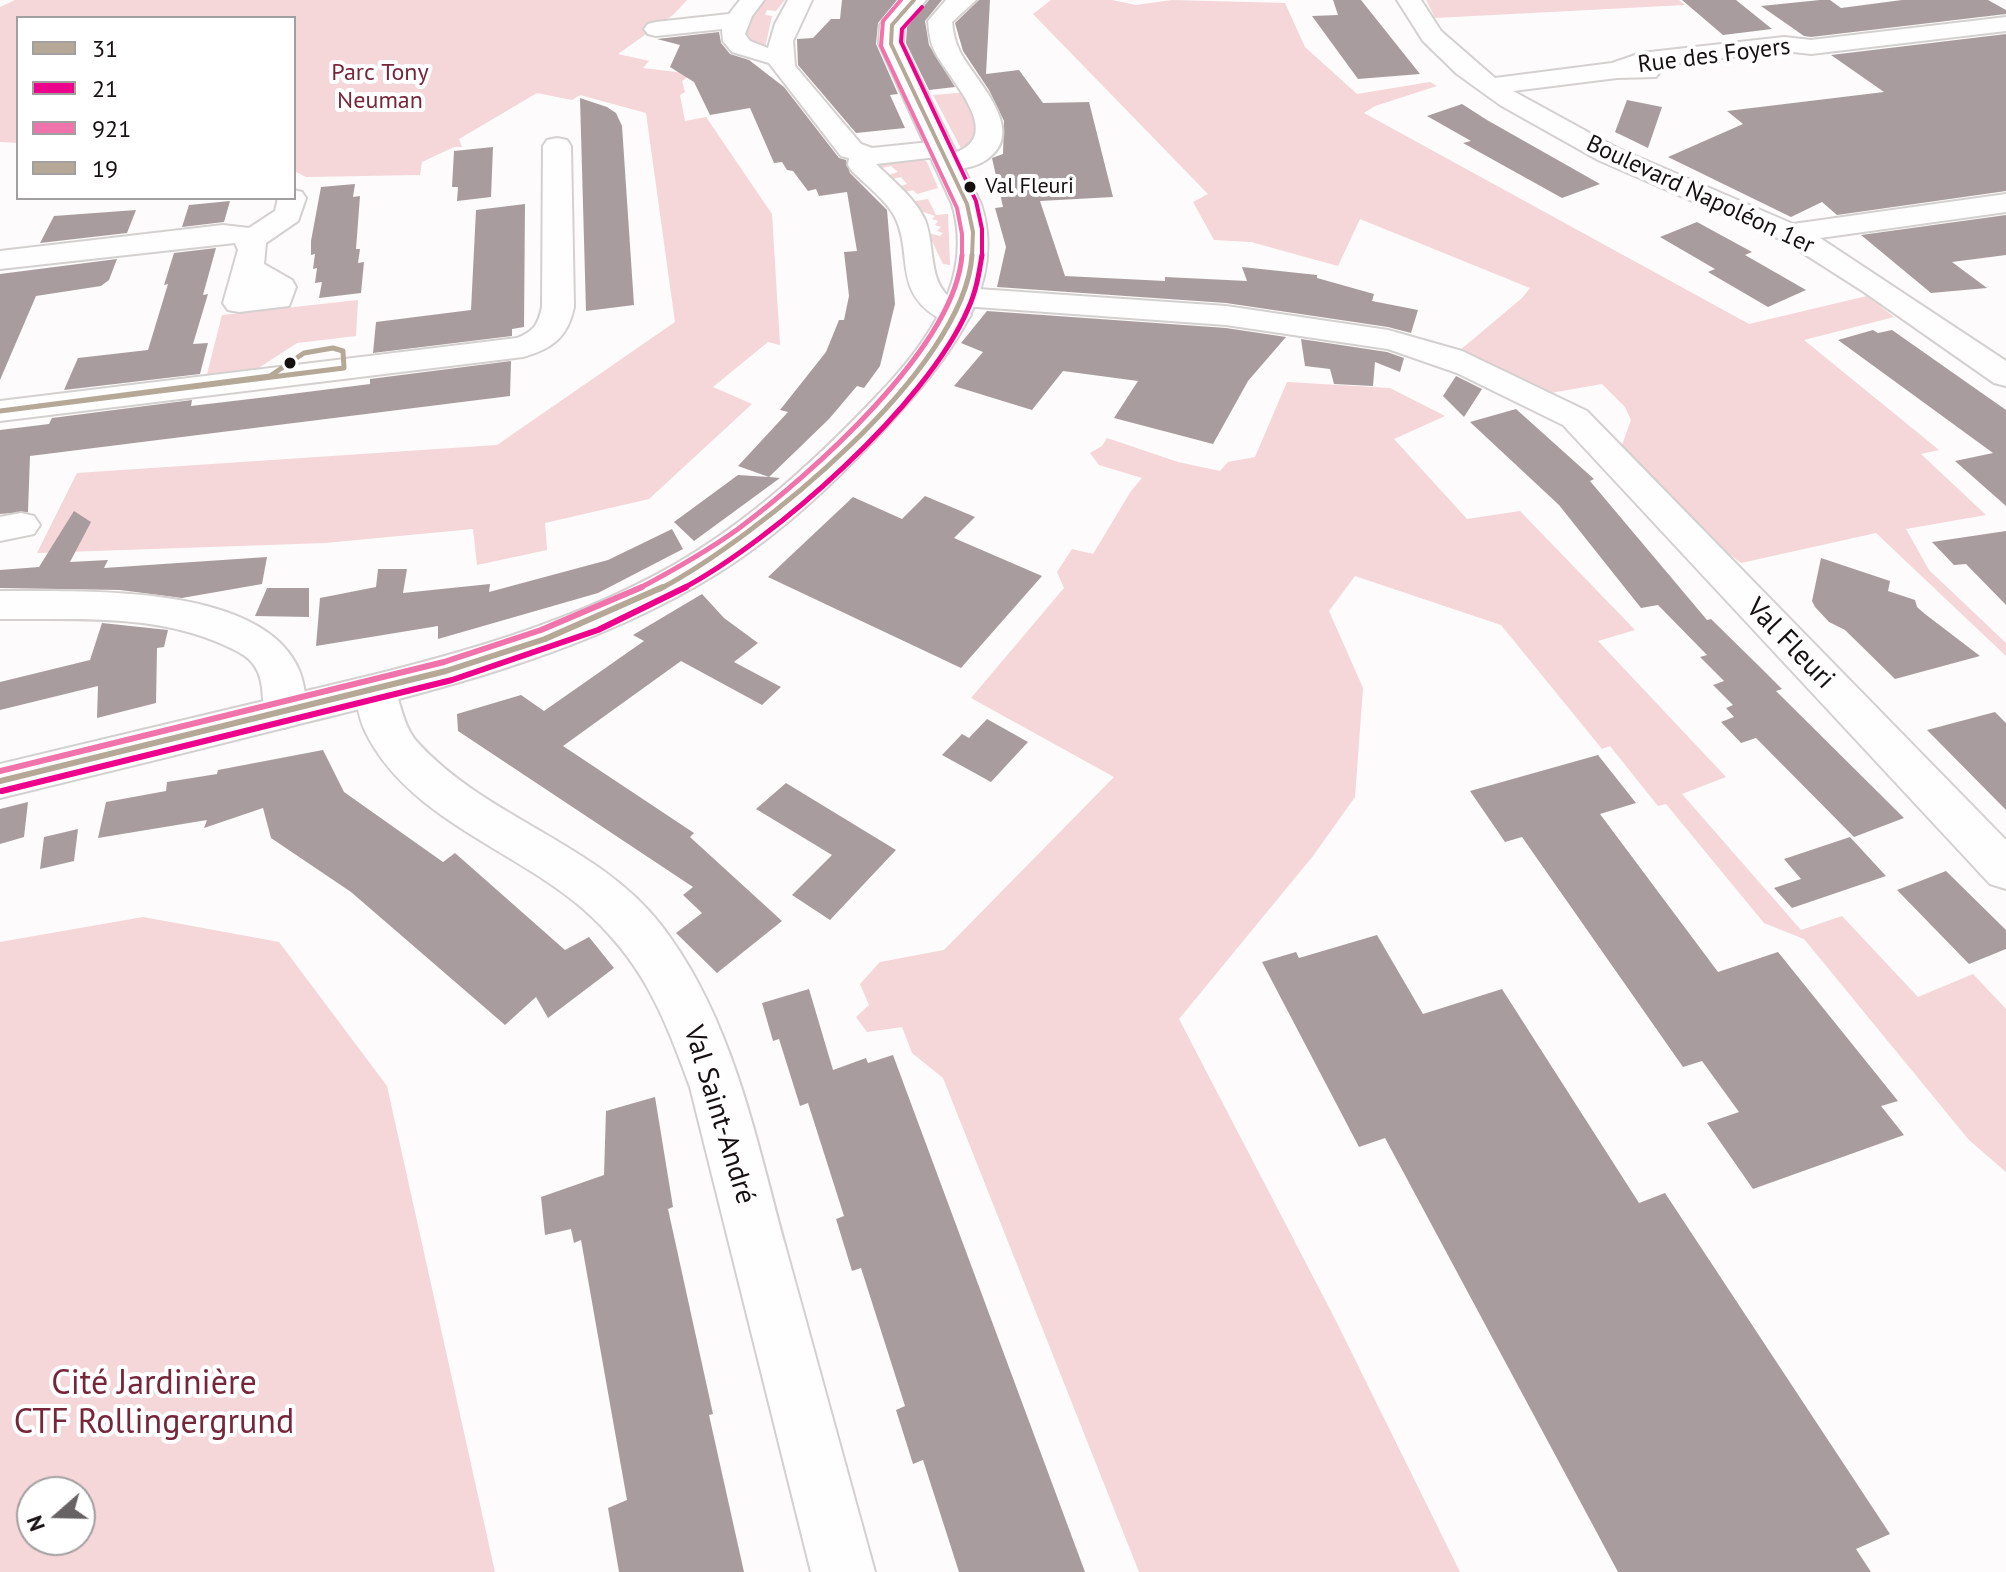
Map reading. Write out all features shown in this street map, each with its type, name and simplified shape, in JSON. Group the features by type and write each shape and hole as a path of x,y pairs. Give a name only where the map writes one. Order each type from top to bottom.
{"street":[{"path":"752,0 734,21 732,32 736,42 747,52 779,58"},
{"path":"800,0 786,23 779,58 783,68 851,150 863,154 944,156 975,155 991,136 990,120 982,102 948,53 941,37 940,21 952,6 964,0"},
{"path":"0,781 375,690 470,664 560,634 685,576 742,538 794,495 902,390 959,306 972,271 973,222 891,44 892,25 914,0"},
{"name":"Boulevard Napoléon 1er","path":"1409,0 1422,26 1468,70 1525,111 1610,154 1790,233 1859,274 2006,376"},
{"path":"656,29 734,21"},
{"name":"Rue des Foyers","path":"1491,86 1617,70 1660,73 1801,55 1811,47 2006,24"},
{"path":"0,411 523,347 542,339 554,328 558,307 557,146"},
{"path":"863,154 862,165 909,217 922,282 934,305 959,306"},
{"path":"0,260 223,234 240,235 250,254 288,215 292,200"},
{"path":"1790,233 2006,203"},
{"name":"Val Fleuri","path":"959,306 1142,306 1233,315 1382,338 1430,350 1587,415 2006,870"},
{"path":"0,605 158,609 191,615 225,627 263,648 280,673 285,690 284,712"},
{"name":"Val Saint-André","path":"375,690 384,728 403,755 431,782 468,809 596,892 643,938 684,1003 716,1087 843,1572"}],"green space":[{"name":"Parc Tony Neuman","path":"15,0 687,0 673,15 618,54 649,61 643,68 692,74 682,81 685,92 680,95 685,121 706,117 772,214 780,345 768,342 713,387 752,404 649,499 545,523 547,550 477,565 473,529 325,543 37,553 77,473 497,445 675,322 646,113 580,95 572,100 537,93 459,139 462,147 454,147 422,162 420,175 306,177 296,172 296,16 16,16 16,143 0,142 0,7"},
{"path":"764,0 785,0 776,11 767,10 765,15 772,16 765,48 757,49 743,30"},
{"path":"1051,0 1112,0 1136,5 1172,0 1285,3 1305,47 1357,94 1430,82 1437,86 1375,106 1364,113 1749,324 1867,296 1894,317 1804,340 1939,450 1921,454 1986,515 1906,529 1929,570 2006,643 2006,656 1876,533 1741,563 1721,548 1622,445 1631,420 1625,407 1602,384 1545,394 1459,351 1530,288 1360,219 1338,266 1251,242 1214,240 1193,202 1208,194 1033,14"},
{"path":"1426,0 1679,0 1685,5 1435,18"},
{"path":"970,92 987,136 965,156 933,95"},
{"path":"922,159 927,162 938,188 917,194 913,190 901,193 895,188 907,184 901,177 888,180 885,176 898,172 891,166 877,169 875,164"},
{"path":"928,199 936,215 948,214 950,265 943,264 928,233 940,236 943,233 937,231 941,227 935,225 938,221 932,219 935,216 918,210 910,202"},
{"path":"358,300 356,336 297,343 254,371 206,378 222,315"},
{"path":"1287,382 1390,388 1445,416 1394,439 1467,519 1520,511 1635,630 1598,641 1726,777 1682,794 1801,930 1842,916 1918,997 1973,974 2006,1009 2006,1172 1969,1140 1804,939 1764,923 1666,804 1658,806 1610,746 1602,749 1501,625 1355,576 1329,611 1363,688 1355,797 1313,856 1179,1019 1335,1319 1460,1572 1139,1572 943,1078 912,1053 902,1027 867,1032 856,1017 869,1005 860,984 880,962 944,950 1114,777 971,698 1064,588 1057,572 1072,549 1093,554 1142,478 1099,465 1090,453 1102,446 1107,438 1178,462 1220,471 1228,462 1255,457"},
{"name":"Cité Jardinière CTF Rollingergrund","path":"143,917 279,942 387,1086 495,1572 0,1572 0,942"}],"building":[{"path":"842,0 897,0 878,23 876,44 898,94 890,95 905,128 856,133 798,65 797,39 813,38 831,19 840,19"},
{"path":"929,0 942,0 925,21 929,45 955,87 929,90 906,43 907,27"},
{"path":"979,0 990,0 986,74 1019,70 1043,103 1089,102 1113,197 1040,201 1065,276 1247,281 1242,267 1317,275 1317,278 1374,294 1372,301 1418,310 1411,333 1226,303 997,287 1006,247 995,208 1003,207 992,158 1003,154 1004,121 989,90 963,51 955,23"},
{"path":"1333,0 1361,0 1420,74 1358,79 1312,16 1338,15"},
{"path":"1682,0 1736,0 1772,29 1723,35"},
{"path":"1830,0 1841,8 1902,0 1988,0 2006,10 2006,14 1811,37 1804,36 1761,6"},
{"path":"719,32 721,43 730,54 749,60 784,87 839,158 846,160 850,173 887,210 895,304 880,366 864,388 857,386 829,419 769,477 738,466 788,412 780,410 826,352 839,320 844,320 849,296 844,252 857,251 847,192 819,196 816,189 808,191 782,162 774,163 750,108 710,115 694,82 670,67 680,45 657,39"},
{"path":"2006,34 2006,191 1837,215 1822,202 1791,217 1668,157 1743,124 1727,111 1884,92 1831,55"},
{"path":"580,98 616,113 622,126 634,305 586,311"},
{"path":"1627,100 1662,107 1648,148 1615,132"},
{"path":"1462,104 1600,184 1562,198 1463,143 1471,141 1427,116"},
{"path":"493,147 491,197 457,201 458,187 452,187 454,151"},
{"path":"355,184 353,197 360,196 356,249 360,249 358,263 364,262 361,293 319,298 322,282 315,283 317,268 313,269 315,254 311,255 311,241 321,187"},
{"path":"230,201 224,222 182,227 189,205"},
{"path":"525,204 524,327 512,329 512,336 373,353 376,322 471,310 476,210"},
{"path":"136,210 127,233 40,243 54,216"},
{"path":"2006,215 2006,255 1952,262 1987,288 1931,293 1861,235"},
{"path":"1697,222 1752,252 1745,255 1806,290 1768,307 1708,272 1715,269 1660,237"},
{"path":"216,248 203,295 208,294 193,344 208,343 200,374 64,390 78,358 148,350 174,253"},
{"path":"117,259 109,280 101,286 36,296 0,380 0,274"},
{"path":"987,311 1226,328 1286,337 1248,381 1213,444 1114,418 1138,381 1063,371 1032,410 954,386 983,352 961,343"},
{"path":"1873,330 1878,333 1892,330 2006,410 2006,506 1955,461 1993,453 1838,340"},
{"path":"1301,339 1387,352 1404,358 1400,372 1375,362 1373,386 1334,384 1330,369 1305,366"},
{"path":"511,361 510,396 30,456 28,512 0,514 0,430 49,424 52,418 192,400 191,406 267,397 370,384 370,379"},
{"path":"1456,376 1482,389 1464,417 1443,396"},
{"path":"1516,409 1594,479 1590,481 1707,620 1711,619 1782,689 1776,691 1904,818 1854,837 1756,738 1741,743 1721,722 1734,717 1726,708 1733,705 1713,685 1724,681 1700,657 1707,655 1658,605 1641,608 1559,505 1470,422"},
{"path":"738,475 780,478 694,541 674,522"},
{"path":"925,496 975,517 954,538 1042,576 961,668 768,577 853,497 902,519"},
{"path":"74,511 91,522 70,562 108,560 104,568 267,557 262,584 182,598 120,590 0,588 0,570 39,567"},
{"path":"672,529 683,549 598,593 438,639 438,626 316,646 320,598 376,587 378,569 407,569 403,593 490,584 489,592 608,560"},
{"path":"2006,531 2006,605 1966,564 1954,565 1932,542"},
{"path":"1821,558 1890,581 1888,591 1915,600 1917,607 1925,614 1980,656 1895,679 1845,630 1829,622 1815,607 1812,601"},
{"path":"267,588 309,588 309,617 255,616"},
{"path":"702,594 724,618 758,643 734,662 781,687 762,705 681,661 563,746 694,833 690,837 782,921 717,973 676,933 702,913 683,895 693,887 458,731 457,714 521,695 544,711 644,641 633,635"},
{"path":"102,623 168,630 164,647 157,648 156,703 97,718 98,686 0,710 0,682 90,660"},
{"path":"1995,712 2006,723 2006,810 1927,730"},
{"path":"987,719 1028,742 991,782 942,755 962,734 969,738"},
{"path":"323,750 344,792 443,862 455,853 565,950 589,937 614,968 548,1018 536,997 505,1025 351,892 271,838 263,808 204,828 207,820 98,838 106,802 166,791 167,782"},
{"path":"1598,755 1636,803 1600,814 1718,972 1778,952 1898,1101 1881,1106 1904,1135 1753,1189 1707,1123 1739,1112 1702,1061 1683,1067 1522,837 1505,842 1470,791"},
{"path":"786,783 896,850 830,920 792,895 832,855 756,809"},
{"path":"28,802 24,837 0,844 0,809"},
{"path":"78,829 74,861 40,869 44,837"},
{"path":"1850,837 1886,876 1792,908 1774,888 1801,879 1784,859"},
{"path":"1946,871 2006,930 2006,949 1969,964 1897,890"},
{"path":"1377,935 1423,1014 1502,989 1639,1203 1665,1193 1890,1534 1856,1549 1871,1572 1618,1572 1385,1138 1359,1147 1262,962 1296,952 1299,958"},
{"path":"809,989 833,1070 866,1058 868,1063 893,1055 1085,1572 959,1572 923,1460 913,1464 896,1410 905,1406 861,1268 852,1271 836,1219 844,1216 808,1103 800,1106 779,1039 773,1041 762,1003"},
{"path":"655,1097 673,1207 668,1209 744,1572 619,1572 608,1508 627,1500 581,1240 574,1243 571,1229 545,1235 541,1197 604,1175 606,1111"}],"transit line":[{"name":"921","path":"0,771 444,662 541,630 589,612 681,566 737,530 788,488 884,394 918,354 946,309 962,260 962,234 957,208 881,46 883,21 901,0"},
{"name":"31","path":"0,781 446,671 545,639 593,621 686,575 742,539 794,496 843,451 908,382 942,337 966,287 972,260 973,232 967,204 891,44 892,25 914,0"},
{"name":"21","path":"2,791 452,680 551,648 598,630 691,584 750,545 806,500 858,451 924,379 956,333 977,283 982,256 982,229 976,201 901,42 902,29 922,7"},
{"name":"19","path":"333,348 343,351 344,368 0,411 270,376 304,353 333,348"}],"place":[{"name":"Val Fleuri","path":"970,187"}]}
